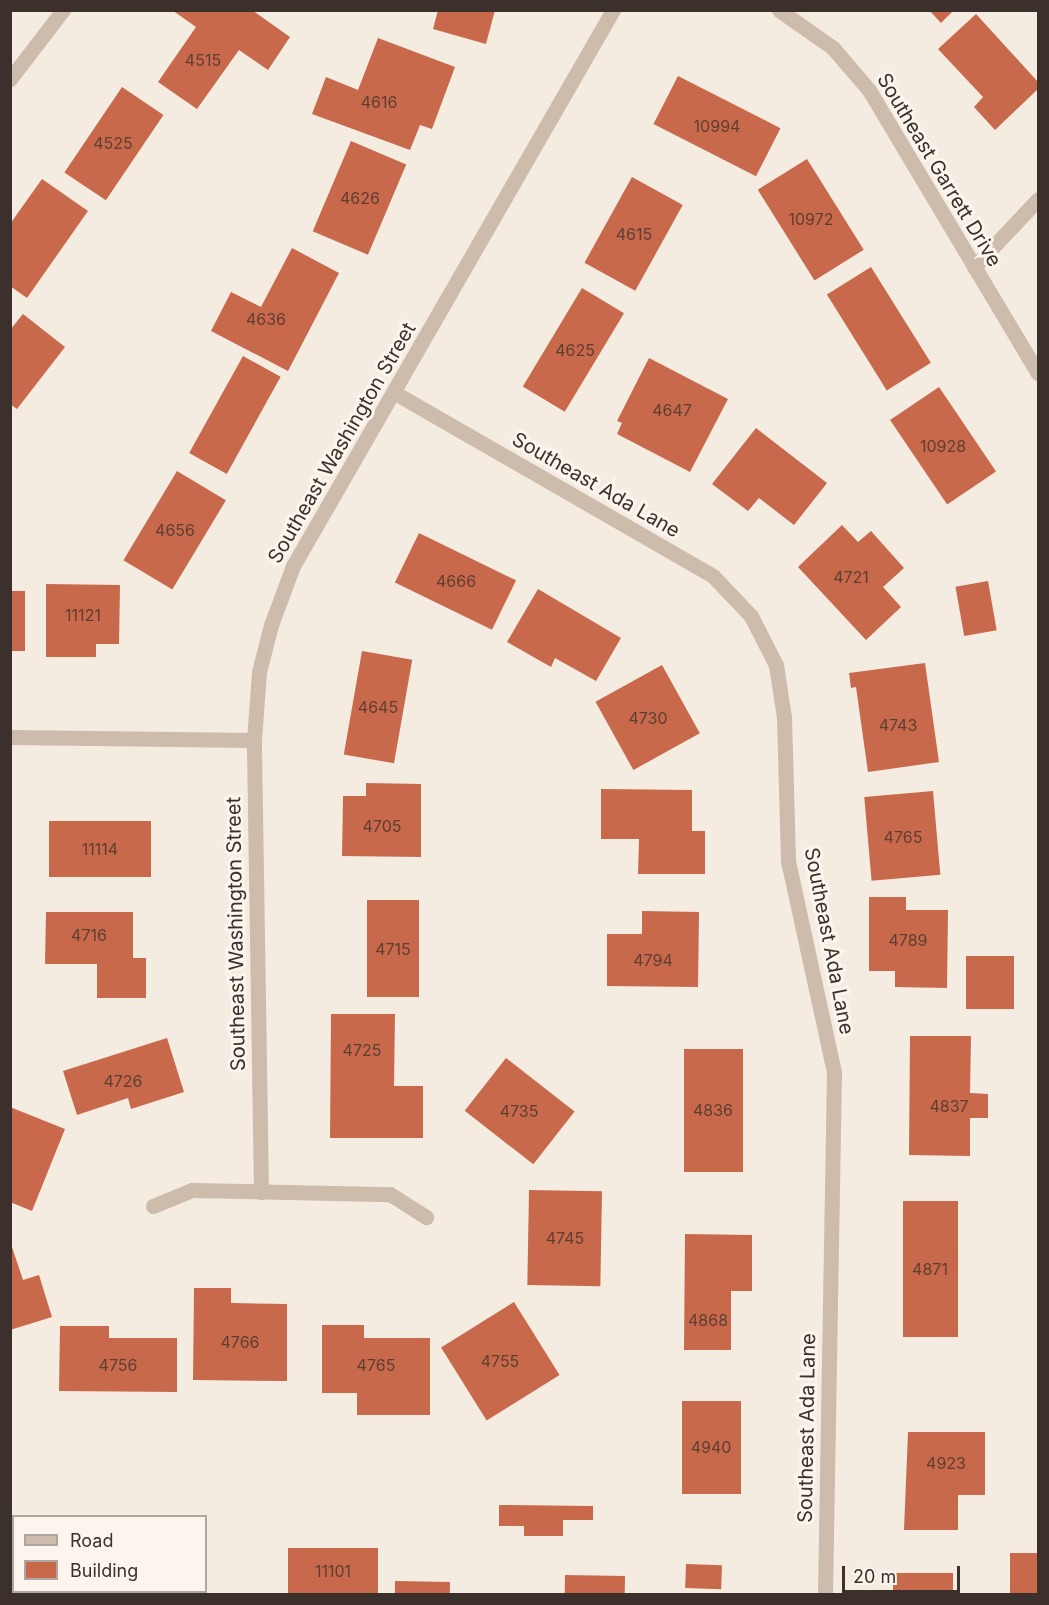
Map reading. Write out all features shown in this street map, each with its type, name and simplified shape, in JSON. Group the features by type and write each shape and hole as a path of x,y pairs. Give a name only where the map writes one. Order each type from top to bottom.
{"street":[{"path":"10,79 63,10"},
{"name":"Southeast Washington Street","path":"261,1192 254,740 259,672 293,566 395,393 613,10"},
{"name":"Southeast Garrett Drive","path":"779,10 833,48 869,90 1038,374"},
{"path":"974,267 1038,200"},
{"name":"Southeast Ada Lane","path":"395,393 713,576 751,616 776,665 784,717 789,861 834,1072 825,1594"},
{"path":"10,737 254,740"},
{"path":"153,1206 192,1190 390,1194 426,1218"}],"building":[{"path":"172,10 252,10 290,37 268,70 239,50 197,109 158,82 196,27"},
{"path":"438,10 495,10 486,44 433,29"},
{"path":"929,10 954,10 941,23"},
{"path":"976,14 1038,82 1038,89 995,130 974,107 983,97 938,49"},
{"path":"378,38 455,67 432,129 420,125 410,150 312,114 326,77 358,90"},
{"path":"678,76 780,128 756,176 653,124"},
{"path":"122,87 163,115 106,200 64,172"},
{"path":"351,141 406,164 368,255 313,231"},
{"path":"807,159 864,250 815,280 758,190"},
{"path":"632,177 683,205 635,291 584,263"},
{"path":"42,179 88,211 27,298 10,286 10,224"},
{"path":"292,248 339,273 288,371 211,331 231,292 261,307"},
{"path":"871,267 931,363 887,390 827,295"},
{"path":"582,288 624,313 565,412 523,387"},
{"path":"23,314 65,347 17,409 10,404 10,330"},
{"path":"243,356 281,377 227,474 189,453"},
{"path":"649,358 728,399 690,472 617,434 622,423 617,421"},
{"path":"939,387 996,472 947,505 890,420"},
{"path":"756,428 827,483 794,525 759,498 748,511 712,484"},
{"path":"177,471 226,500 172,590 123,560"},
{"path":"842,525 858,542 871,531 904,568 883,587 901,607 866,640 798,567"},
{"path":"419,533 516,580 492,630 395,582"},
{"path":"988,581 997,630 964,636 956,587"},
{"path":"46,584 120,585 119,644 96,644 96,657 46,657"},
{"path":"538,589 621,638 596,681 555,658 551,667 507,642"},
{"path":"10,591 25,591 25,651 10,651"},
{"path":"362,651 412,660 394,763 344,754"},
{"path":"925,663 939,762 868,772 856,687 851,688 849,673"},
{"path":"662,665 700,733 633,770 596,702"},
{"path":"366,783 421,784 421,857 342,856 343,796 366,796"},
{"path":"601,789 692,790 692,831 705,831 705,874 638,874 639,839 601,839"},
{"path":"933,791 940,875 872,881 864,797"},
{"path":"49,821 151,821 151,877 49,877"},
{"path":"869,897 906,897 906,910 948,910 947,988 895,987 895,971 869,971"},
{"path":"367,900 419,900 419,997 367,997"},
{"path":"642,911 699,912 698,987 607,986 607,934 642,934"},
{"path":"46,912 133,912 133,958 146,958 146,998 97,998 97,964 45,964"},
{"path":"966,956 1014,956 1014,1009 966,1009"},
{"path":"331,1014 395,1014 394,1086 423,1086 423,1138 330,1138"},
{"path":"910,1036 971,1036 970,1093 988,1094 988,1118 970,1118 970,1156 909,1155"},
{"path":"167,1038 184,1092 131,1109 128,1098 77,1115 63,1071"},
{"path":"684,1049 743,1049 743,1172 684,1172"},
{"path":"506,1058 575,1112 533,1164 465,1111"},
{"path":"10,1107 65,1129 32,1211 10,1202"},
{"path":"529,1190 602,1191 600,1286 527,1285"},
{"path":"903,1201 958,1201 958,1337 903,1337"},
{"path":"685,1234 752,1235 752,1291 731,1291 731,1350 684,1350"},
{"path":"10,1241 23,1280 39,1275 52,1317 10,1330"},
{"path":"194,1288 231,1288 231,1303 287,1304 287,1381 193,1380"},
{"path":"514,1302 560,1375 487,1421 441,1348"},
{"path":"322,1325 364,1325 364,1338 430,1338 430,1415 357,1415 357,1393 322,1393"},
{"path":"60,1326 109,1326 109,1338 177,1338 177,1392 59,1391"},
{"path":"682,1401 741,1401 741,1494 682,1494"},
{"path":"908,1432 985,1432 985,1495 958,1495 958,1530 904,1530"},
{"path":"499,1505 593,1506 593,1520 563,1520 563,1536 524,1536 524,1526 499,1526"},
{"path":"288,1548 378,1548 378,1594 288,1594"},
{"path":"1010,1553 1038,1553 1038,1594 1010,1594"},
{"path":"686,1564 722,1565 721,1589 685,1588"},
{"path":"893,1573 953,1573 953,1594 893,1594"},
{"path":"565,1575 625,1576 625,1594 565,1594"},
{"path":"395,1581 450,1582 450,1594 395,1594"},
{"path":"71,1593 106,1593 106,1594"}]}
